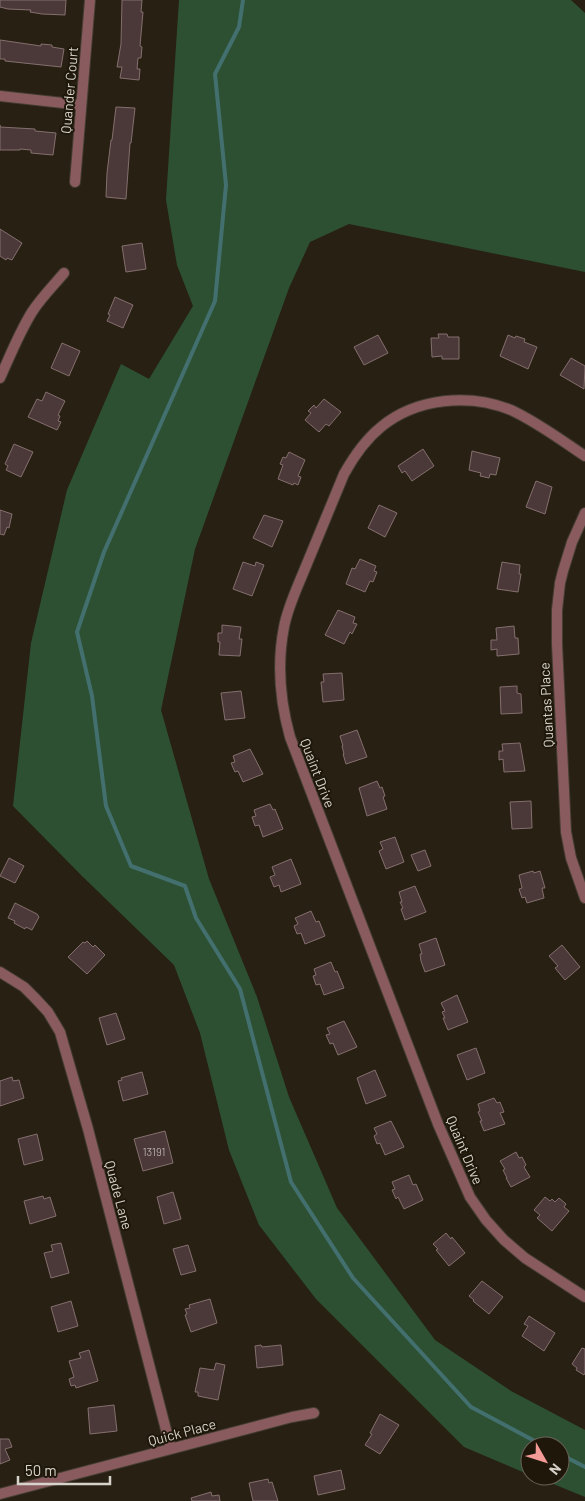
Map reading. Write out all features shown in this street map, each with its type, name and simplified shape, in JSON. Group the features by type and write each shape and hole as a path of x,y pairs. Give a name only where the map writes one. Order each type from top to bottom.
{"street":[{"name":"Quander Court","path":"75,182 90,0"},
{"path":"0,96 81,105"},
{"path":"0,378 32,312 64,273"},
{"name":"Quaint Drive","path":"585,456 531,420 510,410 479,401 457,400 421,407 397,415 366,441 344,474 291,602 283,633 280,672 285,720 290,737 438,1124 470,1198 504,1240 525,1258 585,1297"},
{"name":"Quantas Place","path":"585,513 572,542 560,583 557,610 557,644 566,832 571,858 585,898"},
{"name":"Quade Lane","path":"0,972 24,987 36,998 48,1012 60,1032 93,1148 171,1449"},
{"name":"Quick Place","path":"0,1494 292,1417 314,1413"}],"green space":[{"path":"179,0 571,0 585,13 585,272 349,224 310,242 289,288 195,549 161,710 209,879 257,997 289,1097 337,1208 435,1340 511,1391 585,1430 585,1497 558,1486 570,1486 570,1436 520,1436 520,1471 464,1447 316,1299 259,1225 229,1150 200,1033 174,965 13,806 31,643 67,490 121,364 149,379 193,306 177,265 166,200"}],"building":[{"path":"0,0 66,0 65,15 8,9 0,7"},
{"path":"122,0 142,0 141,12 143,12 140,46 142,47 137,69 140,69 139,80 120,78 122,67 117,67 121,44"},
{"path":"0,40 41,46 41,44 52,45 52,47 64,49 61,67 0,59"},
{"path":"116,107 135,108 130,143 126,199 106,197 107,173"},
{"path":"0,127 35,129 35,131 56,133 53,155 31,153 31,150 0,150"},
{"path":"0,229 22,243 12,260 7,258 6,260 0,256"},
{"path":"142,243 146,269 126,272 122,246"},
{"path":"115,297 133,305 123,328 107,321"},
{"path":"438,334 447,334 448,337 459,337 459,359 442,359 442,356 432,357 431,338 439,338"},
{"path":"378,335 388,353 364,365 354,347"},
{"path":"508,335 525,339 524,342 537,347 528,369 500,356"},
{"path":"62,343 80,351 69,376 51,368"},
{"path":"571,358 585,366 584,389 560,375"},
{"path":"46,392 65,401 58,415 60,416 58,421 61,422 57,430 28,417 37,399 42,401"},
{"path":"324,399 341,412 329,426 326,424 319,432 305,420 311,413 308,411 314,405 316,408"},
{"path":"14,444 33,452 21,477 6,470 8,466 5,464"},
{"path":"423,449 434,466 412,481 405,471 402,473 398,466"},
{"path":"472,451 500,458 496,475 490,474 489,478 480,476 481,473 469,470"},
{"path":"289,452 305,460 298,476 301,477 298,485 278,479 283,465 280,464 283,457 286,458"},
{"path":"536,481 552,487 545,514 526,507"},
{"path":"379,505 397,513 385,537 368,528"},
{"path":"0,510 12,514 9,528 7,527 4,535 0,534"},
{"path":"264,515 283,521 272,547 253,538"},
{"path":"360,559 376,566 374,571 377,572 373,582 370,581 365,592 346,584 352,568 355,569"},
{"path":"243,562 255,566 256,562 264,565 252,596 233,589"},
{"path":"502,562 520,565 519,574 521,574 518,592 497,589"},
{"path":"338,610 355,617 353,623 357,624 352,634 350,632 344,644 325,635"},
{"path":"222,625 241,627 239,639 242,639 240,656 219,655 220,642 218,642 218,633 222,633"},
{"path":"514,626 515,638 518,638 519,654 497,656 497,649 491,650 491,640 497,640 496,628"},
{"path":"342,673 344,700 323,702 321,682 324,682 323,674"},
{"path":"517,686 517,693 521,694 522,713 501,714 500,687"},
{"path":"241,691 245,718 225,720 221,693"},
{"path":"357,730 367,757 346,764 340,736"},
{"path":"520,743 525,771 504,772 503,759 499,760 499,751 503,751 502,744"},
{"path":"250,749 263,774 243,782 238,771 235,772 231,763 235,762 233,756"},
{"path":"377,781 380,788 382,787 387,809 367,816 359,788"},
{"path":"531,801 532,828 512,829 510,802"},
{"path":"270,804 273,810 275,809 283,829 263,837 259,825 255,826 252,817 256,816 254,810"},
{"path":"395,837 404,862 386,869 379,851 383,849 380,842"},
{"path":"425,850 431,866 418,871 411,855"},
{"path":"9,858 24,866 15,883 0,876"},
{"path":"291,859 301,884 281,892 279,885 274,887 270,877 275,875 272,867"},
{"path":"533,871 534,873 540,871 545,888 542,888 544,898 527,903 525,897 522,898 519,889 522,888 519,875"},
{"path":"415,886 426,912 405,920 401,909 403,908 399,892"},
{"path":"15,903 37,914 39,917 32,930 26,927 25,929 8,918"},
{"path":"311,911 316,922 319,921 325,936 305,944 301,933 297,934 294,926 298,924 295,918"},
{"path":"436,938 445,965 425,972 421,961 420,954 422,954 419,944"},
{"path":"87,941 93,947 95,945 105,955 87,974 68,957 83,942"},
{"path":"562,945 580,967 565,980 555,968 558,966 549,956"},
{"path":"331,962 344,988 324,995 320,984 316,985 313,976 316,975 314,969"},
{"path":"457,995 468,1022 448,1030 442,1012 445,1011 441,1003"},
{"path":"116,1013 125,1039 107,1045 99,1018"},
{"path":"344,1021 357,1047 338,1055 333,1043 330,1044 326,1035 330,1034 327,1028"},
{"path":"476,1048 485,1073 467,1080 457,1055"},
{"path":"375,1070 386,1096 366,1104 357,1078"},
{"path":"142,1072 148,1094 123,1101 118,1081 122,1080 121,1078"},
{"path":"12,1077 13,1081 19,1080 24,1098 0,1106 0,1081"},
{"path":"494,1098 497,1103 500,1102 504,1112 500,1113 505,1124 484,1131 478,1112 480,1111 478,1104"},
{"path":"391,1121 404,1147 385,1155 380,1143 377,1144 374,1136 377,1134 374,1128"},
{"path":"165,1131 173,1163 143,1171 134,1139"},
{"path":"37,1134 43,1160 24,1165 18,1139"},
{"path":"516,1152 519,1158 522,1157 526,1165 524,1167 530,1177 511,1187 500,1161"},
{"path":"409,1175 413,1185 416,1184 423,1200 404,1209 392,1190 395,1189 392,1182"},
{"path":"173,1192 181,1219 164,1224 157,1197"},
{"path":"43,1196 44,1199 50,1197 56,1216 30,1224 24,1201"},
{"path":"545,1197 555,1202 559,1198 566,1204 564,1207 569,1211 552,1231 537,1218 540,1215 534,1210"},
{"path":"446,1233 451,1239 452,1237 465,1253 449,1266 433,1244"},
{"path":"61,1243 69,1273 51,1278 44,1253 53,1251 51,1245"},
{"path":"188,1245 196,1271 181,1275 173,1249"},
{"path":"482,1281 503,1297 489,1314 469,1296"},
{"path":"210,1299 217,1323 191,1332 185,1315 187,1314 185,1309 190,1308 189,1305"},
{"path":"71,1301 78,1326 58,1332 51,1307"},
{"path":"529,1316 555,1333 544,1351 522,1336 528,1326 524,1324"},
{"path":"261,1345 262,1347 281,1345 283,1365 257,1368 255,1346"},
{"path":"582,1348 585,1349 584,1375 576,1370 577,1368 572,1364"},
{"path":"89,1350 98,1381 76,1388 75,1385 71,1386 69,1379 74,1377 69,1361 81,1358 79,1353"},
{"path":"216,1363 225,1365 218,1400 198,1396 198,1392 195,1392 200,1368 214,1370"},
{"path":"114,1405 117,1431 90,1434 88,1408"},
{"path":"380,1414 399,1425 380,1454 365,1445 372,1434 370,1433"},
{"path":"0,1439 9,1439 12,1447 5,1449 10,1460 0,1464"},
{"path":"341,1470 345,1489 318,1495 314,1476"},
{"path":"268,1479 269,1483 272,1482 278,1501 253,1501 249,1483"},
{"path":"211,1492 212,1496 219,1495 220,1501 192,1501 191,1498"}],"waterway":[{"path":"243,0 239,27 215,74 226,185 215,301 104,552 77,632 92,696 106,806 131,866 185,886 196,918 240,989 291,1182 353,1278 471,1407 525,1436"},
{"path":"570,1459 585,1467"}]}
